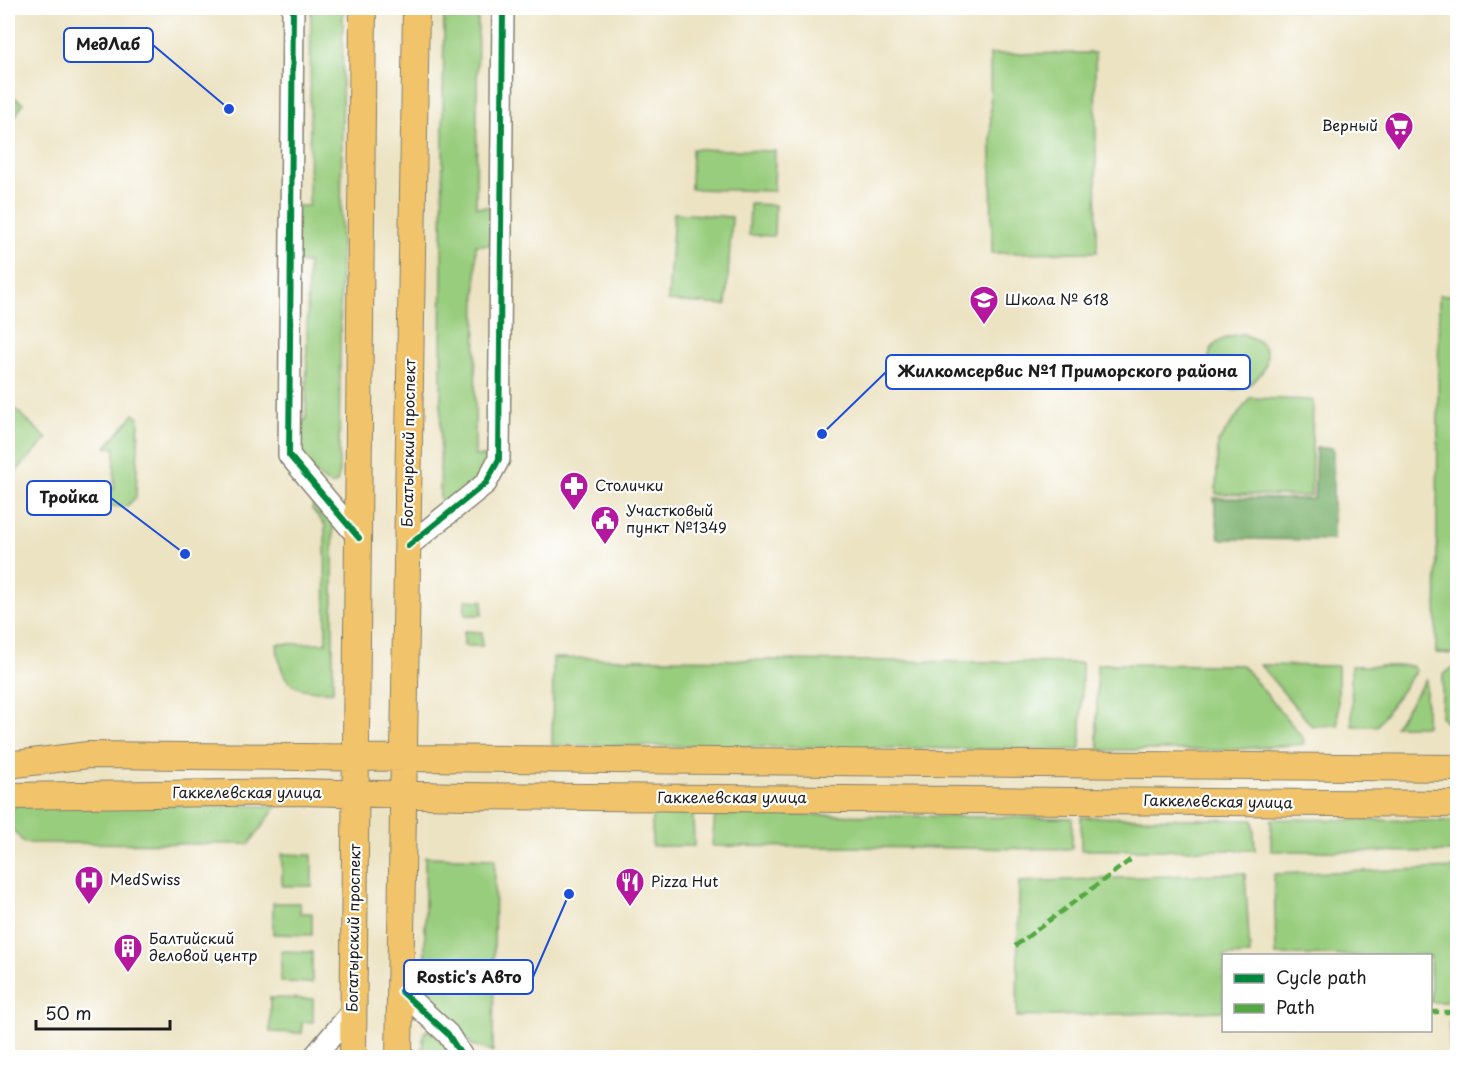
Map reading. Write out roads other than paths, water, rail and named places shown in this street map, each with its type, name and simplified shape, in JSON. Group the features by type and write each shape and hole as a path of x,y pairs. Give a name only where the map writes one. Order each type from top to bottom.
{"main road":[{"name":"Богатырский проспект","path":"353,1058 363,8"},
{"name":"Богатырский проспект","path":"399,1058 416,8"},
{"path":"8,765 88,755 1458,768"},
{"name":"Гаккелевская улица","path":"8,796 356,793 1458,804"}],"street":[{"path":"292,8 289,455 359,538"},
{"path":"408,546 486,483 499,459 503,8"},
{"path":"401,991 448,1034 463,1058"},
{"path":"313,1058 353,1011"}],"place":[{"name":"МедЛаб","path":"229,109"},
{"name":"Верный","path":"1399,152"},
{"name":"Школа № 618","path":"984,326"},
{"name":"Жилкомсервис №1 Приморского района","path":"822,434"},
{"name":"Столички","path":"574,512"},
{"name":"Участковый пункт №1349","path":"605,546"},
{"name":"Тройка","path":"185,554"},
{"name":"Rostic's Авто","path":"569,894"},
{"name":"MedSwiss","path":"89,906"},
{"name":"Pizza Hut","path":"630,908"},
{"name":"Балтийский деловой центр","path":"128,974"}]}
